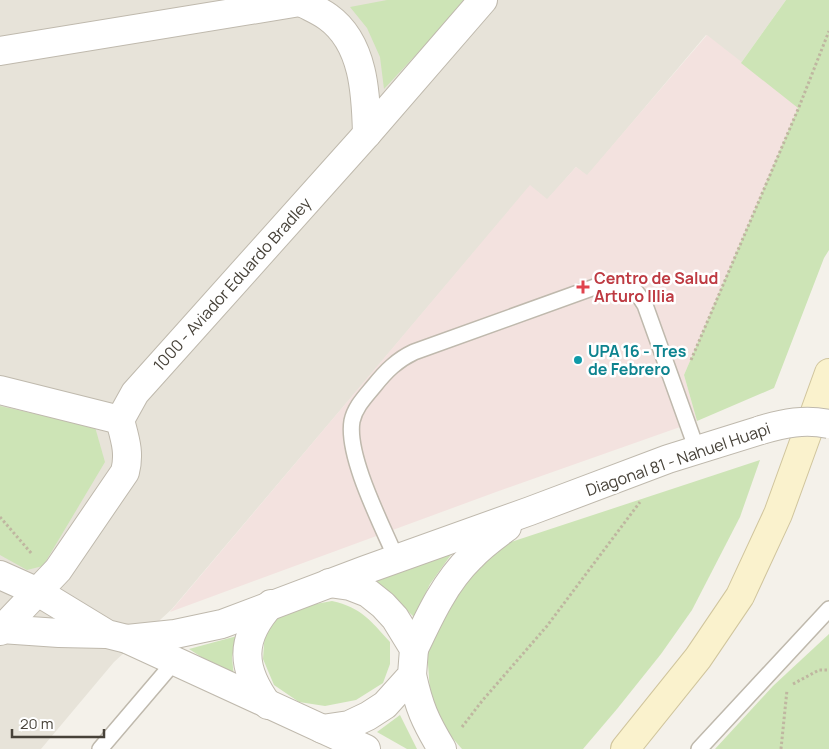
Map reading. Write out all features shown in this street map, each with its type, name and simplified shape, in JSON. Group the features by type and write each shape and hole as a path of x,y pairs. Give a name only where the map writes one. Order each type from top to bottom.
{"main road":[{"path":"625,749 698,658 740,596 778,514 829,373"}],"street":[{"name":"1000 - Aviador Eduardo Bradley","path":"120,420 135,393 367,134 483,0"},
{"path":"0,52 307,1 341,30 352,47 364,84 367,134"},
{"path":"0,390 120,420 127,446 128,460 125,472 58,570 1,630"},
{"name":"Diagonal 81 - Nahuel Huapi","path":"329,583 668,459 782,423 805,421 829,424"},
{"name":"Diagonal 81 - Nahuel Huapi","path":"413,662 433,609 470,558 486,543 530,511"},
{"path":"0,575 38,592 117,636 366,749"},
{"path":"1,630 117,636 175,634 222,624 329,583 350,586 368,593 395,618 413,662 418,705 442,749"},
{"path":"268,705 256,688 249,671 248,657 250,634 259,617 271,604"},
{"path":"322,728 349,725 368,716 384,705 413,662"}],"lane":[{"path":"396,558 360,472 353,446 352,422 357,406 387,370 399,359 603,284 622,283 636,290 645,305 697,450"},
{"path":"699,749 829,609"},
{"path":"100,749 175,661"}],"path":[{"path":"688,366 829,31"},
{"path":"461,728 547,626 634,510 668,459"},
{"path":"0,517 42,566 58,570"},
{"path":"782,749 787,687 819,670 829,670"}],"shaded area":[{"path":"0,0 786,0 741,63 706,35 587,176 576,167 547,200 530,186 172,609 114,662 41,749 0,749"},
{"name":"Centro de Salud Arturo Illia","path":"707,35 799,107 684,375 697,421 496,492 170,612 530,185 547,199 576,167 587,175"}],"green space":[{"path":"387,0 467,0 384,89 380,57 367,28 350,7"},
{"path":"786,0 829,0 829,250 824,258 774,388 697,421 684,375 798,108 741,63"},
{"path":"0,406 95,427 105,462 43,566 27,570 0,555"},
{"path":"760,460 740,517 692,610 661,654 583,749 462,749 442,726 430,692 427,650 456,590 499,546"},
{"path":"453,552 430,584 414,617 375,580"},
{"path":"332,601 358,611 377,627 390,642 390,664 383,683 356,700 325,706 299,702 274,685 263,659 265,630 288,609"},
{"path":"829,634 829,749 715,749 773,686"},
{"path":"237,636 232,657 234,678 189,649"},
{"path":"400,715 417,749 407,749 377,732"}],"place":[{"name":"Centro de Salud Arturo Illia","path":"583,287"},
{"name":"UPA 16 - Tres de Febrero","path":"578,360"}]}
